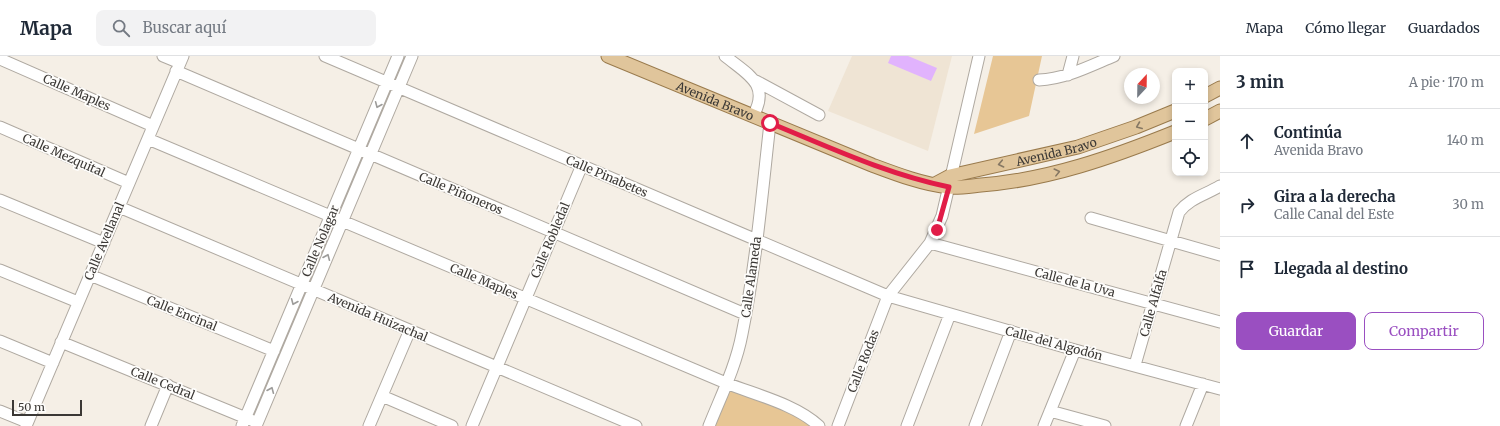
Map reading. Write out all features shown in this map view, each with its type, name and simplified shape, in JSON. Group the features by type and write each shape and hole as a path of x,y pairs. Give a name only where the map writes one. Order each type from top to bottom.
{"main road":[{"name":"Avenida Bravo","path":"608,56 872,165 903,176 935,184 1078,147 1136,127 1172,112"},
{"path":"1208,94 1220,88"},
{"path":"1208,117 1220,111"},
{"name":"Avenida Bravo","path":"950,181 999,184 1083,165 1172,133"},
{"path":"1078,147 1083,165"}],"street":[{"name":"Calle Piñoneros","path":"163,56 359,149 745,314"},
{"name":"Calle Pinabetes","path":"325,56 888,296"},
{"name":"Calle Nolagar","path":"244,422 398,56"},
{"name":"Calle Nolagar","path":"259,425 342,221 412,56"},
{"path":"725,56 756,81 819,116"},
{"name":"Calle Rodas","path":"838,426 888,296 930,243 942,216 979,56"},
{"path":"1068,75 1073,56"},
{"path":"1039,80 1053,79 1068,75 1114,56"},
{"name":"Calle Maples","path":"0,59 153,126"},
{"name":"Calle Avellanal","path":"26,424 180,64"},
{"path":"753,116 759,100 756,81"},
{"name":"Calle Alameda","path":"709,426 726,383 742,335 756,240 770,123"},
{"name":"Calle Mezquital","path":"0,127 129,183"},
{"name":"Calle Maples","path":"148,139 726,383 803,414 819,426"},
{"name":"Calle Robledal","path":"472,426 582,165"},
{"name":"Calle Alfalfa","path":"1135,365 1154,304 1179,212 1185,204 1218,190"},
{"path":"0,200 104,243"},
{"name":"Avenida Huizachal","path":"119,207 636,426"},
{"path":"1090,218 1220,254"},
{"name":"Calle de la Uva","path":"930,243 1220,322"},
{"path":"0,270 78,302"},
{"name":"Calle Encinal","path":"90,275 274,351"},
{"name":"Calle del Algodón","path":"888,296 1075,350 1220,389"},
{"path":"907,426 950,314"},
{"path":"370,426 410,330"},
{"path":"975,426 1011,332"},
{"path":"0,341 53,363"},
{"name":"Calle Cedral","path":"62,342 168,385 244,422 259,425"},
{"path":"1044,426 1075,350"},
{"path":"1186,426 1203,384"},
{"path":"151,426 168,385"},
{"path":"382,396 452,426"},
{"path":"0,411 26,424"},
{"path":"1050,411 1105,426"}],"shaded area":[{"path":"852,56 952,56 928,151 828,111"},
{"path":"993,56 1042,56 1029,116 974,134"},
{"path":"726,384 808,418 816,426 710,426"}],"building":[{"path":"891,56 908,56 937,68 931,81 888,63"}],"route":[{"path":"770,123 872,165 903,176 949,187 937,230"}]}
